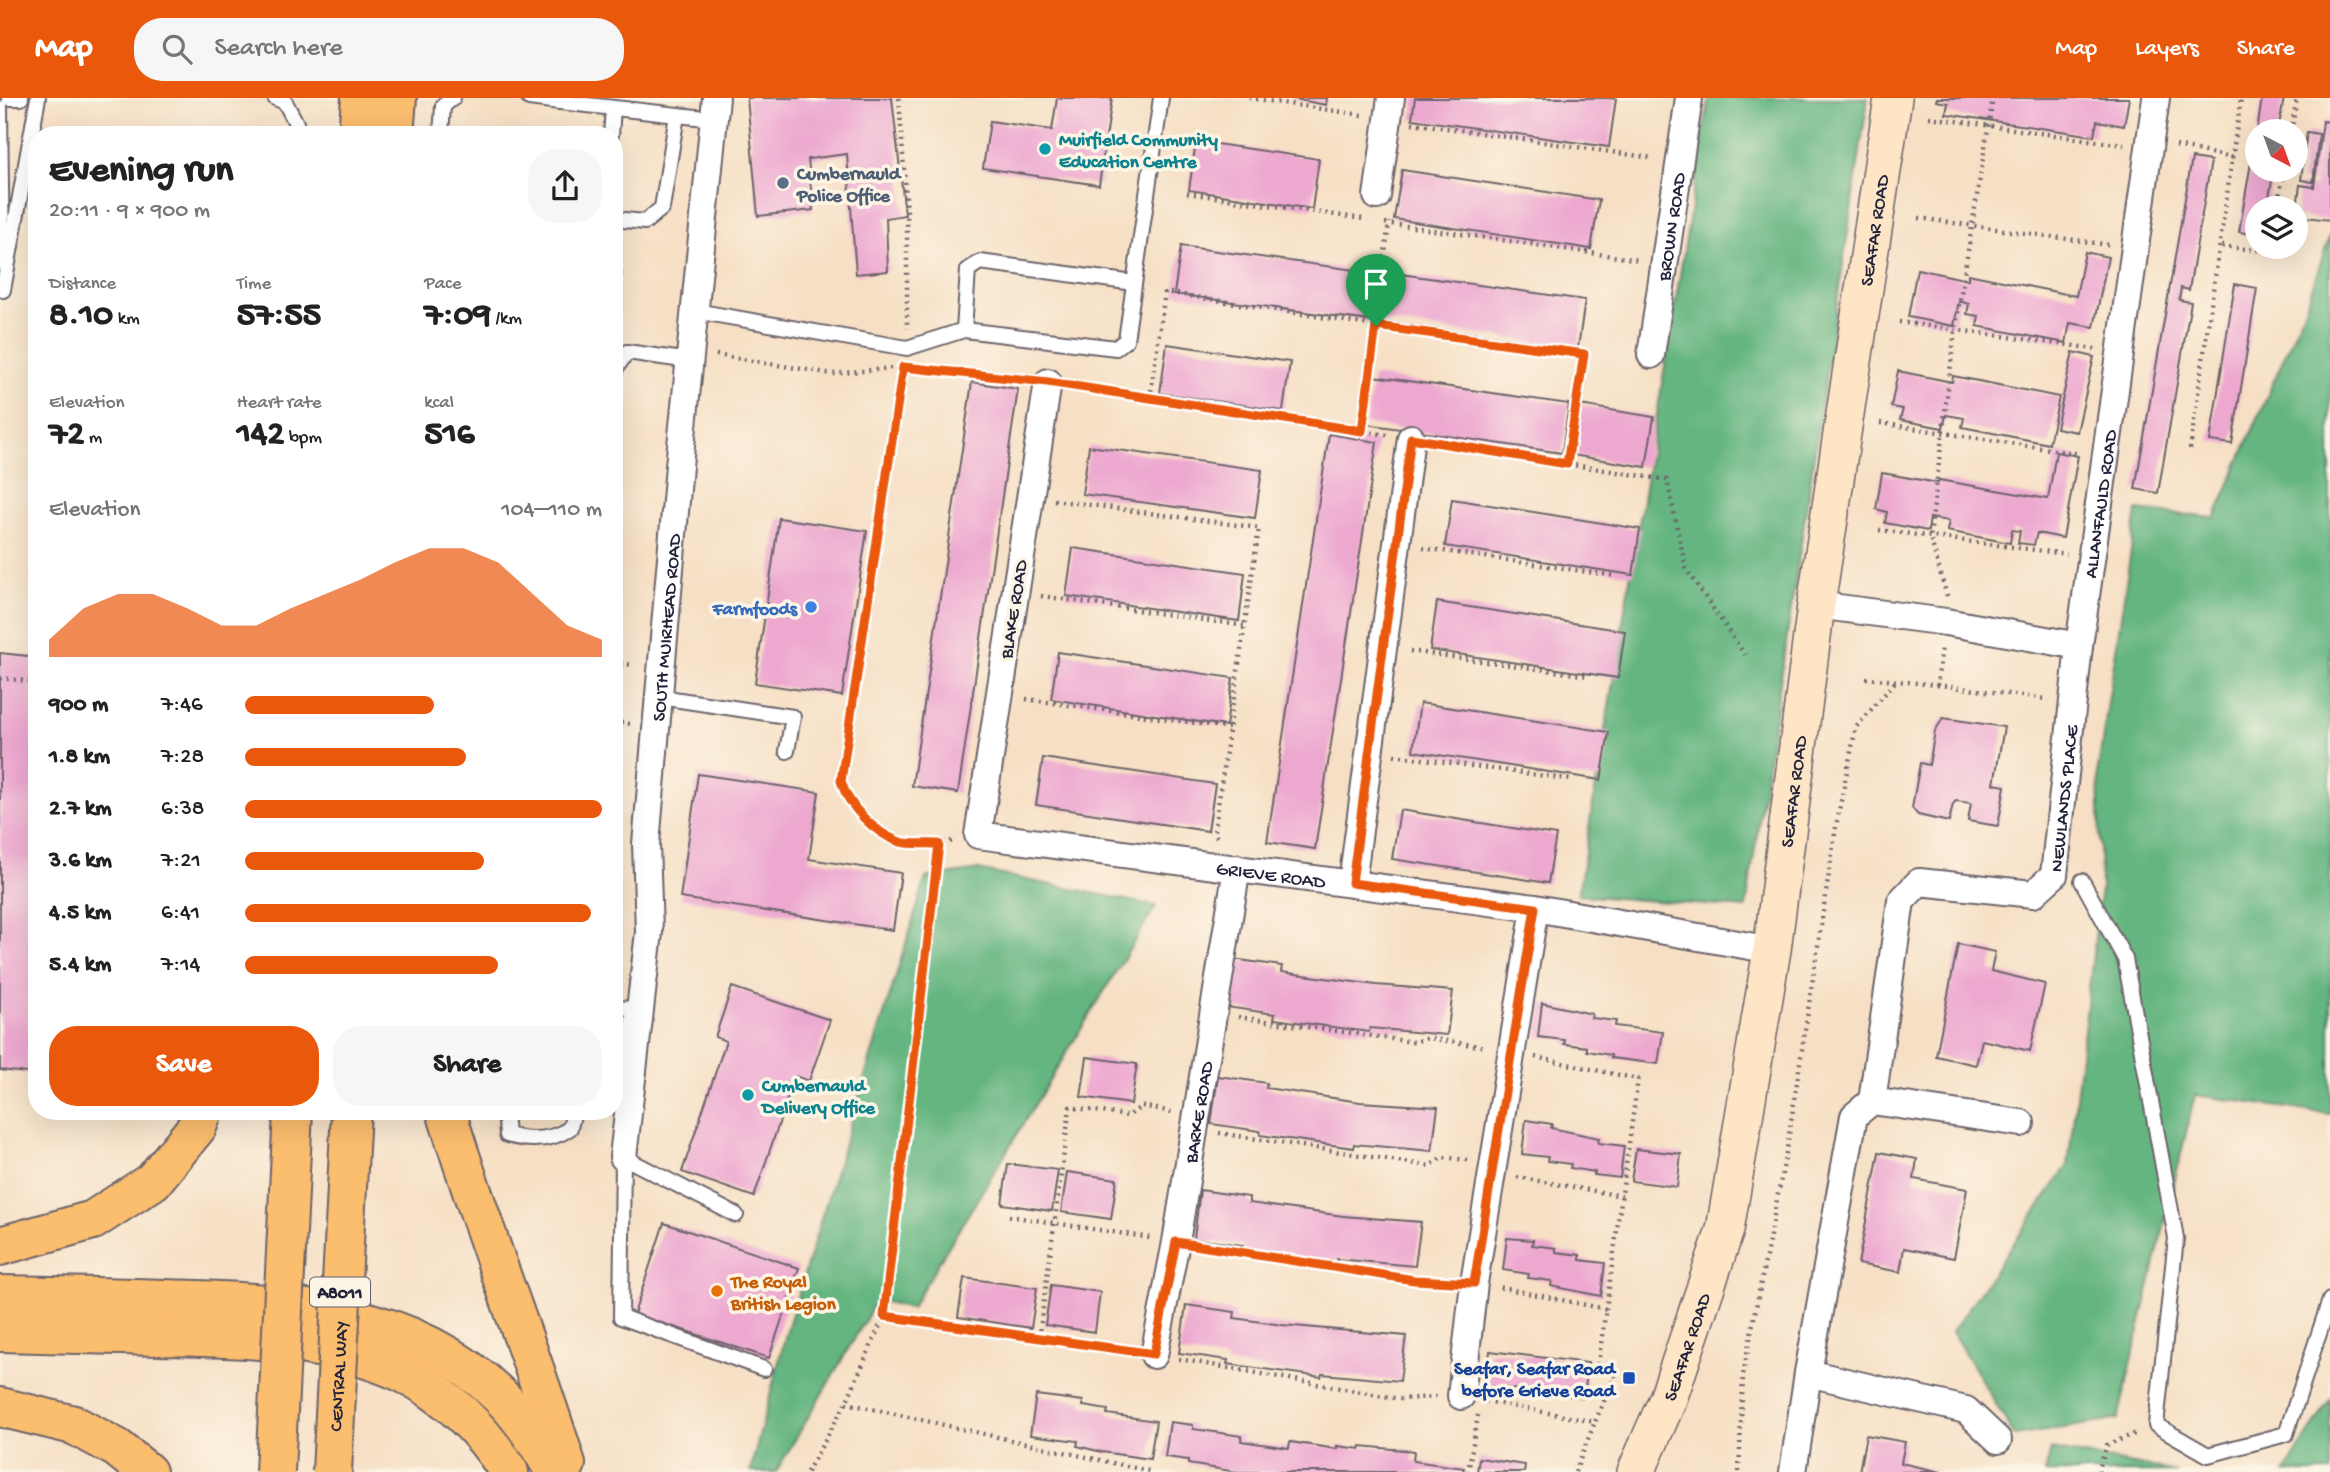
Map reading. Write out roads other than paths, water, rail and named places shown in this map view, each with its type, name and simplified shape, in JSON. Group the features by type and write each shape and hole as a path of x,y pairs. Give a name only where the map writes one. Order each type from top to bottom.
{"main road":[{"path":"359,126 361,98"},
{"path":"395,126 397,98"},
{"path":"0,1246 93,1220 153,1181 197,1127 200,1120"},
{"name":"A8011","path":"275,1472 293,1120"},
{"path":"351,1472 352,1120"},
{"name":"CENTRAL WAY","path":"332,1472 352,1120"},
{"path":"449,1120 474,1201 537,1369 569,1472"},
{"path":"0,1294 257,1302 346,1315 384,1325 450,1356 498,1393 519,1415 555,1472"},
{"path":"0,1332 257,1338 375,1362 428,1388 466,1417 509,1472"},
{"path":"0,1407 74,1425 117,1448 147,1472"}],"street":[{"name":"BROWN ROAD","path":"1651,355 1689,98"},
{"name":"SEAFAR ROAD","path":"1636,1472 1668,1399 1726,1230 1772,950 1816,605 1893,98"},
{"name":"ALLANFAULD ROAD","path":"2079,646 2156,98"},
{"name":"SOUTH MUIRHEAD ROAD","path":"623,1157 627,1008 649,932 646,844 715,108"},
{"path":"1377,196 1389,109"},
{"name":"BLAKE ROAD","path":"978,835 1048,382"},
{"path":"1352,883 1411,438"},
{"path":"1816,605 1946,622 2079,646"},
{"name":"NEWLANDS PLACE","path":"1793,1472 1854,1116 1872,1101 1900,901 1919,883 2033,894 2054,875 2079,646"},
{"name":"GRIEVE ROAD","path":"978,835 1535,908 1772,950"},
{"name":"BARKE ROAD","path":"1154,1354 1176,1242 1237,869"},
{"path":"1471,1398 1474,1283 1535,908"},
{"path":"1872,1101 2021,1123"},
{"path":"1808,1373 1966,1410 1998,1440"}],"lane":[{"path":"9,98 21,98"},
{"path":"34,126 38,98"},
{"path":"275,98 285,102 296,126"},
{"path":"442,126 443,106 453,98"},
{"path":"528,98 677,115 715,108"},
{"path":"695,311 907,348 964,330 1116,348 1126,340 1161,98"},
{"path":"0,108 3,290 28,163"},
{"path":"612,126 613,108"},
{"path":"623,220 645,222 662,208 677,115"},
{"path":"964,330 968,270 980,262 1134,283"},
{"path":"623,358 627,352 691,356"},
{"path":"660,697 793,717 787,751"},
{"path":"2082,881 2125,959 2176,1238 2156,1425 2208,1455 2286,1434 2330,1300"},
{"path":"506,1120 507,1135 520,1139 556,1138 570,1128 572,1120"},
{"path":"736,1215 623,1157 621,1317 764,1369"}],"place":[{"name":"Muirfield Community Education Centre","path":"1045,149"},
{"name":"Cumbernauld Police Office","path":"783,183"},
{"name":"Farmfoods","path":"811,607"},
{"name":"Cumbernauld Delivery Office","path":"748,1095"},
{"name":"The Royal British Legion","path":"717,1291"},
{"name":"Seafar, Seafar Road before Grieve Road","path":"1629,1378"}]}
